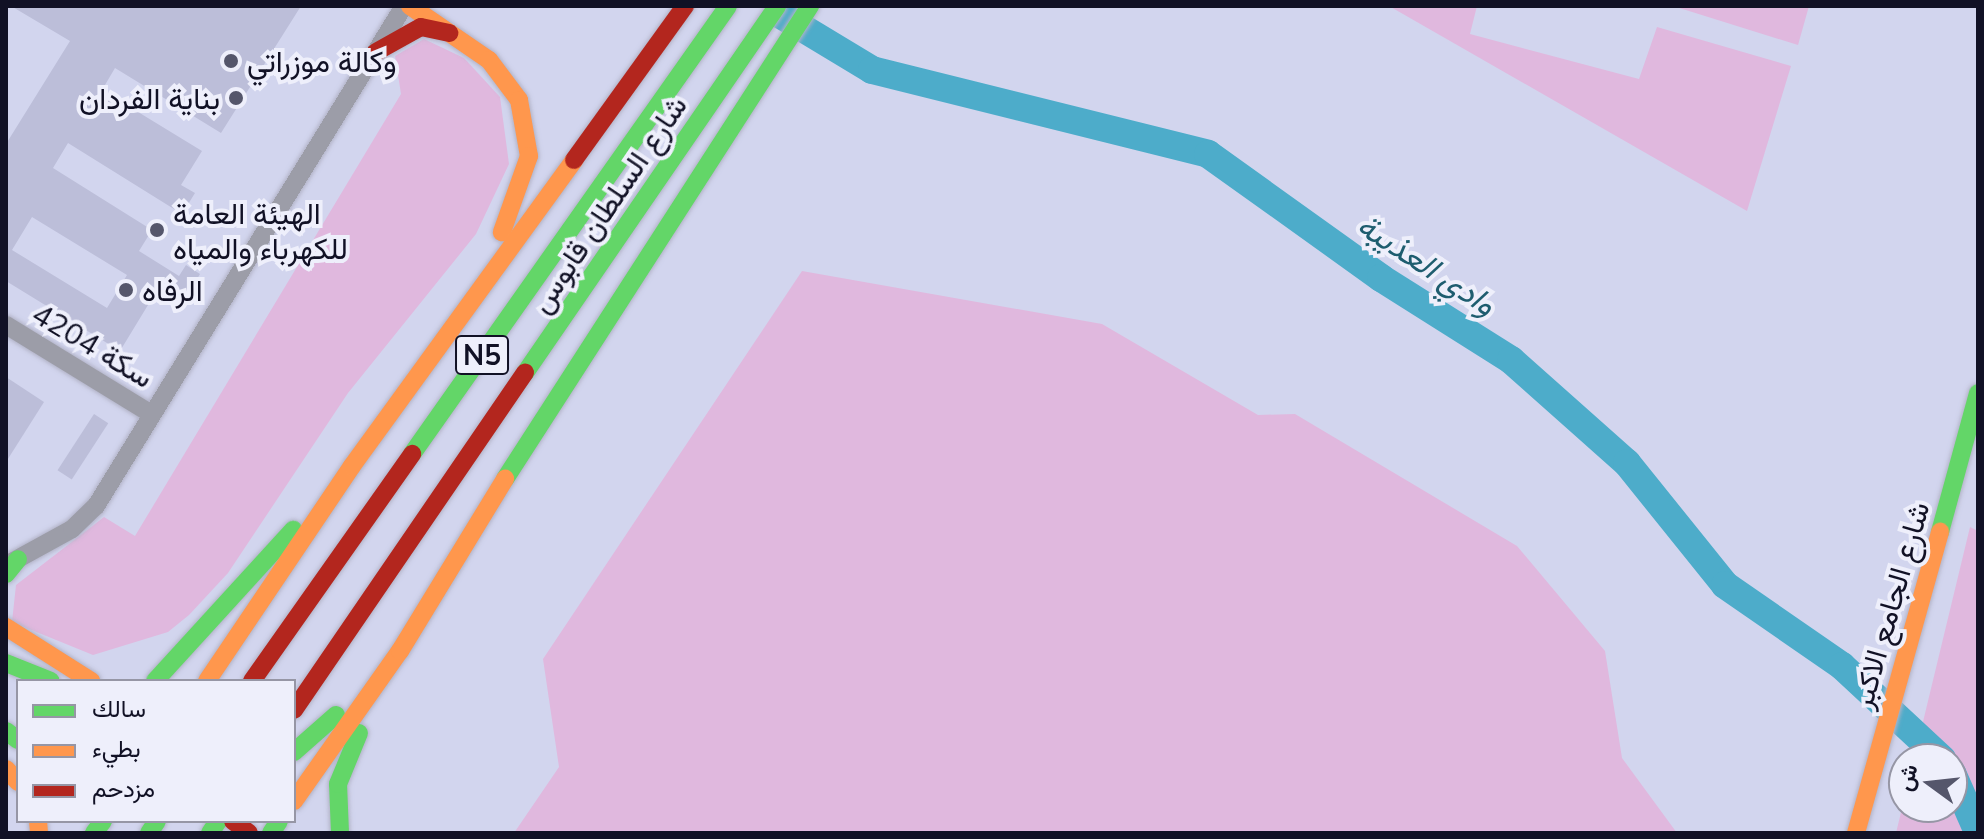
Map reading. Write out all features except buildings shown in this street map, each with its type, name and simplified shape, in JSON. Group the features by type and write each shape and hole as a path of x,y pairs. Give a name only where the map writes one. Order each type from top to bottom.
{"main road":[{"path":"407,6 489,60 519,100 529,156 510,217 434,351"},
{"path":"208,679 260,609 352,466 685,6"},
{"name":"شارع السلطان قابوس","path":"253,679 628,152 728,6"},
{"name":"شارع السلطان قابوس","path":"296,707 777,6"},
{"path":"296,798 380,681 593,333 684,209 810,6"},
{"path":"376,52 421,27 451,33"},
{"name":"شارع الجامع الاكبر","path":"1856,833 1978,393"},
{"path":"157,679 352,466"},
{"path":"296,751 320,735 442,581"},
{"path":"223,679 260,609"},
{"path":"6,627 88,679"},
{"path":"140,679 185,648"},
{"path":"6,665 25,679"},
{"path":"6,665 45,679"},
{"path":"340,833 338,784 380,681"}],"street":[{"path":"10,566 86,519 407,6"},
{"name":"سكة 4204","path":"6,325 151,414"}],"shaded area":[{"path":"1389,6 1477,6 1470,34 1639,79 1657,27 1791,66 1747,211"},
{"path":"1673,6 1809,6 1798,45"},
{"path":"424,39 464,58 500,97 509,164 476,234 348,393 228,573 189,615 168,632 93,655 12,622 16,585 104,517 135,536 401,94 395,56"},
{"path":"802,271 1102,324 1258,415 1295,414 1517,546 1605,651 1622,758 1677,833 514,833 559,767 543,659"},
{"path":"1970,527 1978,531 1978,833 1896,833 1898,823 1968,823 1968,743 1918,743"}],"waterway":[{"name":"وادي العذيبة","path":"781,15 872,70 1208,154 1381,278 1511,360 1627,463 1725,585 1842,666 1925,743"},
{"name":"وادي العذيبة","path":"1968,809 1978,832"}],"traffic: fast":[{"path":"412,454 728,6"},
{"path":"525,373 777,6"},
{"path":"505,479 810,6"},
{"path":"1940,532 1978,393"},
{"path":"157,679 293,530"},
{"path":"6,574 18,559"},
{"path":"6,663 46,679"},
{"path":"296,750 336,715"},
{"path":"6,731 16,738"},
{"path":"340,833 338,784 359,733"},
{"path":"94,833 102,823"},
{"path":"149,833 156,823"},
{"path":"210,833 217,823"},
{"path":"271,833 278,823"}],"traffic: slow":[{"path":"410,6 489,60 519,100 529,156 502,232"},
{"path":"208,679 352,466 574,160"},
{"path":"296,798 400,651 505,479"},
{"path":"1856,833 1940,532"},
{"path":"6,627 88,679"},
{"path":"6,769 16,780"},
{"path":"38,823 39,833"}],"traffic: jam":[{"path":"574,160 685,6"},
{"path":"376,52 421,27 449,33"},
{"path":"296,707 525,373"},
{"path":"253,679 412,454"},
{"path":"236,823 249,833"}],"place":[{"name":"وكالة موزراتي","path":"231,61"},
{"name":"بناية الفردان","path":"236,98"},
{"name":"الهيئة العامة للكهرباء والمياه","path":"157,230"},
{"name":"الرفاه","path":"126,290"}]}
